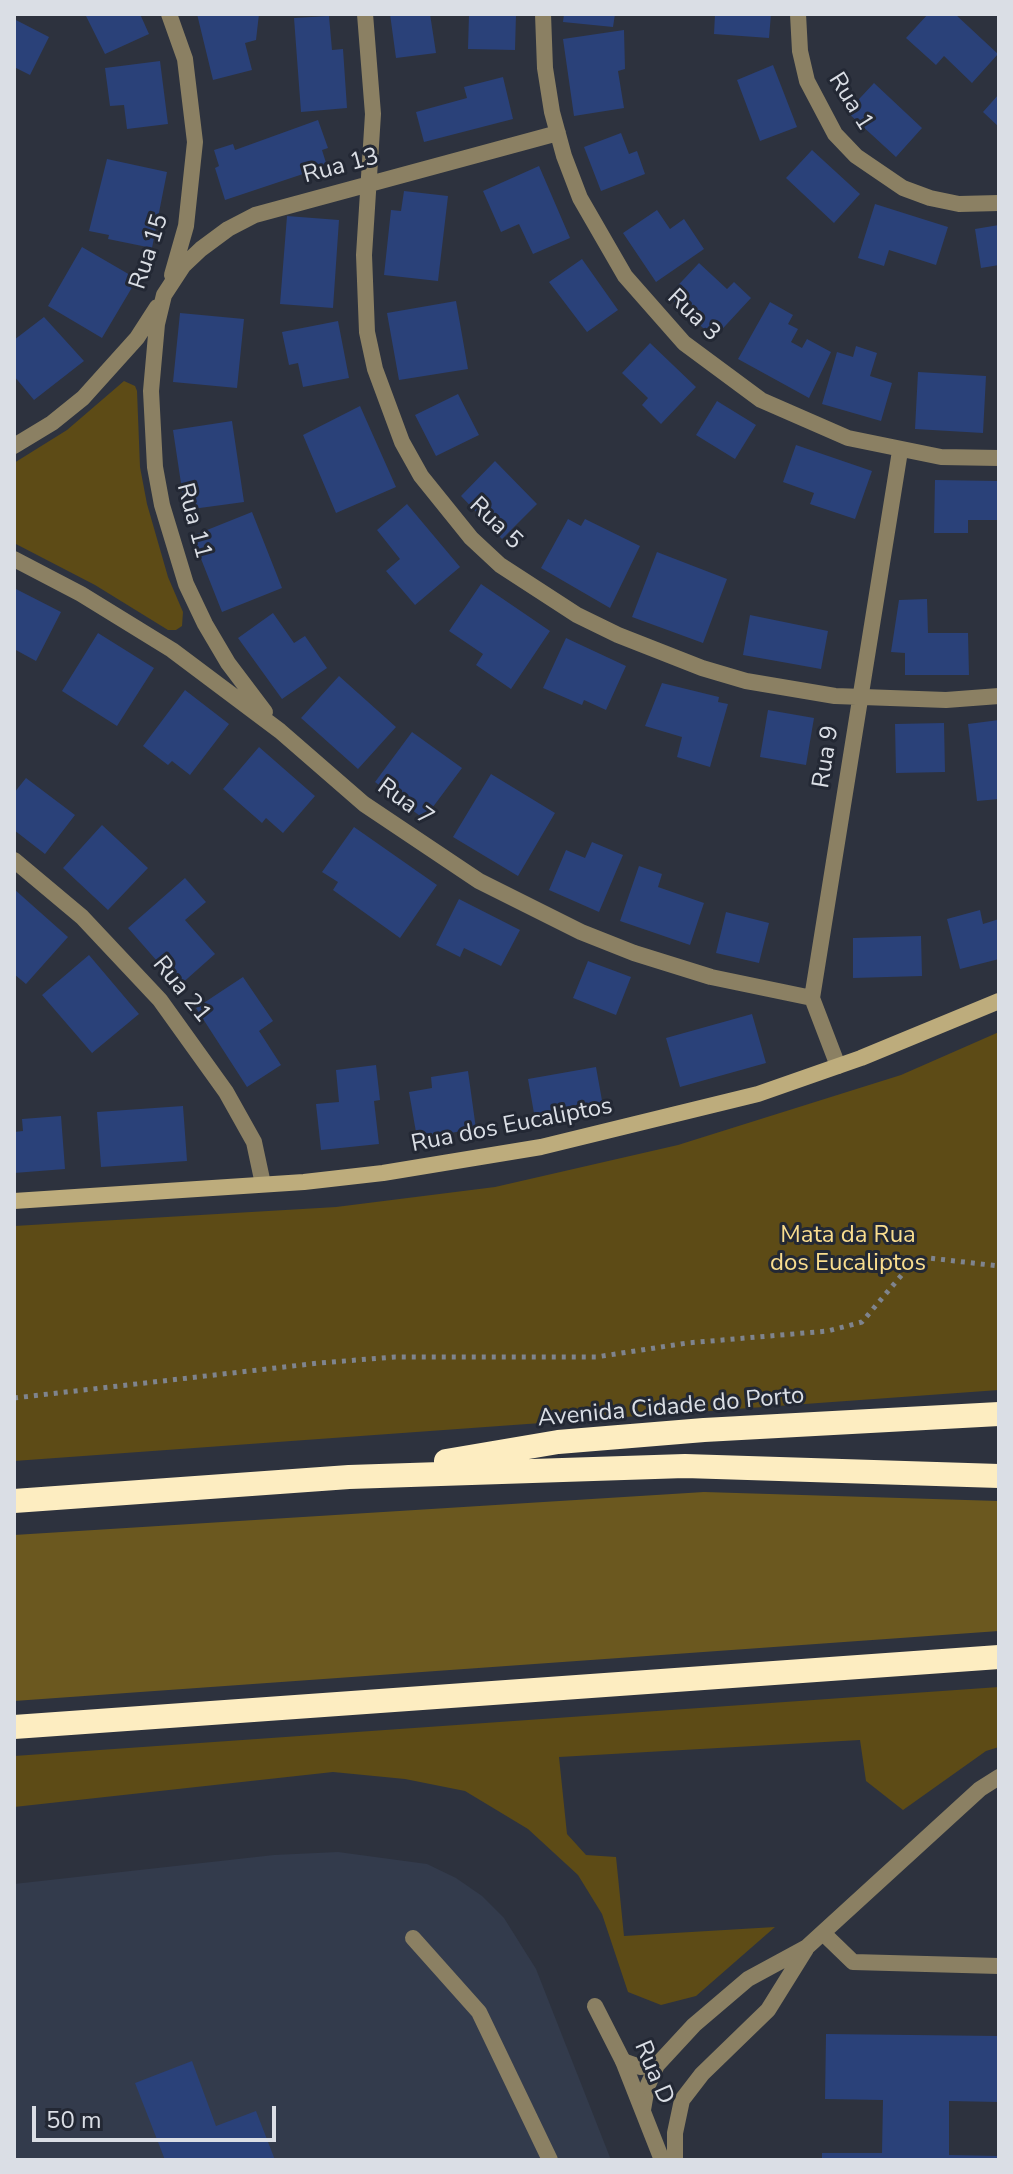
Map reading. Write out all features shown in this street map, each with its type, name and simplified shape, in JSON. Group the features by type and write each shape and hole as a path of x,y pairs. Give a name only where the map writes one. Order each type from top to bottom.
{"highway":[{"name":"Avenida Cidade do Porto","path":"349,1477 558,1442 704,1430 999,1414"},
{"path":"14,1501 349,1477 685,1466 999,1476"},
{"path":"14,1727 999,1657"}],"street":[{"name":"Rua 15","path":"14,446 52,423 83,398 137,338 164,295 186,226 195,142 185,59 169,14"},
{"name":"Rua 5","path":"365,14 372,75 371,184 363,294 375,369 402,442 421,476 471,538 538,591 577,615 660,653 746,681 861,698 934,700 999,696"},
{"name":"Rua 3","path":"543,14 545,68 558,133 580,198 600,238 643,299 684,343 721,374 803,422 848,438 900,451 941,457 999,458"},
{"name":"Rua 1","path":"798,14 800,51 807,81 835,134 856,156 903,188 930,198 959,204 999,203"},
{"name":"Rua 13","path":"164,295 183,266 228,229 255,215 558,133"},
{"name":"Rua 11","path":"164,295 152,365 152,429 160,493 172,545 212,637 280,731"},
{"name":"Rua 9","path":"812,998 900,451"},
{"name":"Rua 7","path":"14,559 138,628 280,731 353,795 410,837 529,908 581,932 674,966 768,991 812,998"},
{"name":"Rua 21","path":"14,860 82,917 169,1011 226,1092 254,1142 263,1184"},
{"path":"812,998 838,1066"},
{"name":"Rua dos Eucaliptos","path":"14,1201 383,1173 541,1147 697,1111 838,1066 999,1001"},
{"path":"643,2110 647,2087 657,2065 694,2025 748,1979 807,1947 980,1789 999,1777"},
{"path":"823,1933 853,1962 999,1966"},
{"path":"413,1938 479,2012 550,2160"},
{"path":"675,2160 675,2133 682,2100 702,2074 768,2010 807,1947"},
{"name":"Rua D","path":"595,2006 623,2061 662,2160"},
{"path":"623,2061 640,2067 657,2065"}],"path":[{"path":"14,1398 319,1363 395,1357 596,1357 687,1343 828,1331 862,1322 911,1264 929,1258 999,1266"}],"shaded area":[{"path":"704,1492 999,1501 999,1631 14,1701 14,1535"},
{"path":"338,1852 427,1864 456,1878 482,1896 504,1918 536,1969 611,2160 14,2160 14,1884 274,1855"}],"green space":[{"path":"124,381 135,386 137,391 140,467 147,504 168,577 183,612 182,626 176,630 168,630 95,585 14,543 14,463 67,430"},
{"name":"Mata da Rua dos Eucaliptos","path":"999,1032 999,1390 14,1461 14,1226 336,1207 495,1187 678,1145 901,1075"},
{"path":"999,1687 999,1747 986,1751 903,1810 866,1781 860,1740 559,1757 567,1834 586,1855 616,1857 624,1936 775,1927 696,1996 661,2005 628,1992 602,1914 578,1875 528,1829 465,1791 405,1779 333,1772 14,1807 14,1756"}],"building":[{"path":"85,14 140,14 149,34 105,54"},
{"path":"197,14 259,14 256,40 245,43 252,70 213,80"},
{"path":"390,14 430,14 436,53 396,58"},
{"path":"469,14 516,14 515,50 468,49"},
{"path":"564,14 615,14 613,27 563,22"},
{"path":"715,14 771,14 769,38 714,34"},
{"path":"928,14 955,14 998,54 972,83 944,56 936,65 906,38"},
{"path":"329,16 332,50 343,49 347,108 301,112 294,18"},
{"path":"14,19 49,37 30,75 14,67"},
{"path":"624,30 625,69 618,71 624,108 574,116 563,39"},
{"path":"160,61 168,124 127,129 124,105 110,106 105,68"},
{"path":"773,65 797,127 760,141 737,80"},
{"path":"503,77 513,119 424,142 416,112 467,98 464,87"},
{"path":"874,83 922,128 896,157 847,112"},
{"path":"999,94 999,127 983,112"},
{"path":"318,120 328,148 322,150 327,166 225,200 215,168 219,166 214,150 233,144 235,150"},
{"path":"621,133 629,154 637,151 645,174 601,191 584,147"},
{"path":"812,150 860,194 834,223 786,178"},
{"path":"107,159 167,172 152,248 108,239 109,235 89,231"},
{"path":"539,166 570,238 533,254 519,224 501,232 483,191"},
{"path":"404,191 448,196 438,281 384,275 391,210 401,211"},
{"path":"875,204 948,227 936,265 889,250 884,266 858,258"},
{"path":"657,210 670,229 684,219 704,249 656,282 623,233"},
{"path":"287,216 339,220 333,308 280,304"},
{"path":"999,225 999,265 981,268 975,229"},
{"path":"82,247 137,279 102,338 48,306"},
{"path":"582,259 618,310 587,332 549,282"},
{"path":"699,263 727,289 734,282 751,298 714,338 668,296"},
{"path":"456,301 468,369 399,380 387,313"},
{"path":"770,302 793,315 788,324 798,329 791,342 802,348 807,339 831,352 809,398 738,359"},
{"path":"180,313 244,319 237,388 173,382"},
{"path":"44,317 84,361 34,400 14,376 14,340"},
{"path":"338,321 349,378 303,387 298,363 289,365 282,332"},
{"path":"650,343 696,387 661,424 642,405 648,398 622,373"},
{"path":"856,346 877,353 870,376 892,383 881,421 822,404 837,352 853,357"},
{"path":"918,372 986,376 983,433 915,429"},
{"path":"458,394 479,435 436,456 415,415"},
{"path":"717,401 756,425 735,459 696,435"},
{"path":"360,406 396,487 336,513 303,435"},
{"path":"232,421 244,502 185,510 173,430"},
{"path":"796,445 872,471 855,519 810,504 814,493 783,482"},
{"path":"495,461 537,504 502,539 461,496"},
{"path":"935,480 999,481 999,520 968,520 968,533 934,533"},
{"path":"407,504 460,567 415,605 386,571 400,559 377,530"},
{"path":"252,512 282,588 222,612 192,536"},
{"path":"568,519 581,526 585,519 640,546 610,608 541,568"},
{"path":"657,552 727,579 703,643 632,617"},
{"path":"481,584 550,631 511,689 476,665 483,654 449,631"},
{"path":"14,588 61,612 36,661 14,649"},
{"path":"927,599 928,633 968,633 969,675 905,675 905,653 891,652 899,600"},
{"path":"273,613 294,643 305,636 327,668 282,699 238,638"},
{"path":"750,615 828,631 821,669 743,655"},
{"path":"98,633 154,668 117,726 62,691"},
{"path":"566,638 626,666 606,710 584,700 582,705 543,688"},
{"path":"339,676 396,727 358,769 301,718"},
{"path":"662,683 719,697 718,702 728,704 710,767 677,757 682,737 645,726"},
{"path":"185,690 229,724 190,775 172,761 168,765 143,746"},
{"path":"768,710 814,718 806,765 760,757"},
{"path":"999,720 999,799 977,801 968,724"},
{"path":"944,723 945,772 896,773 895,724"},
{"path":"412,732 462,768 424,819 375,782"},
{"path":"259,747 315,796 283,833 266,818 262,823 223,789"},
{"path":"491,774 555,813 518,876 453,837"},
{"path":"26,778 75,815 45,854 14,830 14,793"},
{"path":"102,825 148,868 108,910 63,868"},
{"path":"354,827 437,885 400,938 333,890 338,882 322,872"},
{"path":"592,842 623,855 599,912 549,890 566,850 585,858"},
{"path":"639,866 662,874 658,887 704,903 690,945 620,921"},
{"path":"185,878 206,902 185,920 215,954 179,986 128,928"},
{"path":"14,889 68,937 26,984 14,974"},
{"path":"459,899 520,930 501,966 464,948 460,957 436,945"},
{"path":"980,910 983,924 999,919 999,959 960,969 947,919"},
{"path":"726,912 769,923 759,963 716,953"},
{"path":"921,936 922,976 853,978 853,938"},
{"path":"89,955 139,1014 92,1053 42,995"},
{"path":"588,961 631,977 616,1015 573,998"},
{"path":"243,977 273,1021 259,1031 281,1065 247,1087 196,1008"},
{"path":"752,1014 766,1063 680,1087 666,1038"},
{"path":"376,1065 380,1100 374,1101 379,1144 321,1150 316,1104 339,1102 336,1070"},
{"path":"596,1067 603,1106 535,1119 528,1079"},
{"path":"468,1071 476,1129 417,1138 409,1092 432,1088 431,1077"},
{"path":"183,1106 187,1161 101,1167 97,1112"},
{"path":"61,1116 65,1169 14,1173 14,1132 23,1131 22,1119"},
{"path":"826,2034 999,2036 999,2102 949,2101 949,2155 999,2156 999,2160 822,2160 822,2153 882,2153 883,2100 825,2099"},
{"path":"192,2061 216,2126 256,2111 275,2160 165,2160 135,2083"}]}
